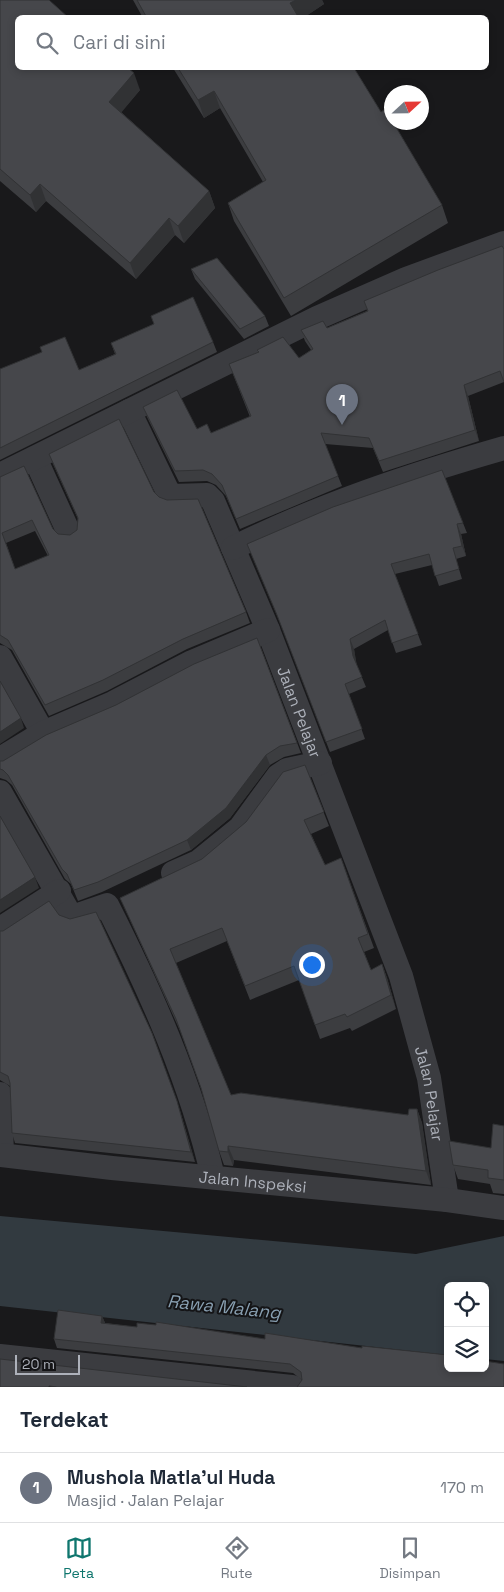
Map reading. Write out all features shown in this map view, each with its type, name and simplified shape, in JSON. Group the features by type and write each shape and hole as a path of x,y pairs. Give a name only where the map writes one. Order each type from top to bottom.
{"street":[{"path":"0,475 317,318 406,279 504,243"},
{"name":"Jalan Pelajar","path":"129,411 165,491 170,496 181,498 207,495 212,501 268,630 386,933 410,1004 432,1096 447,1200"},
{"path":"233,548 286,522 364,491 504,448"},
{"path":"35,458 69,533"},
{"path":"0,759 43,734 105,707 192,662 268,630"},
{"path":"0,656 35,716 43,734"},
{"path":"152,883 198,862 240,828 278,776 287,770 320,763"},
{"path":"0,792 70,913 75,916 116,900 142,974 193,1103 213,1177"},
{"path":"0,930 59,892"},
{"path":"0,1094 1,1155"},
{"name":"Jalan Inspeksi","path":"1,1155 447,1200 504,1208"},
{"path":"0,1356 292,1387"}],"water":[{"name":"Rawa Malang","path":"0,1216 416,1254 504,1236 504,1361 489,1359 489,1282 444,1282 444,1355 0,1306"}],"building":[{"path":"0,0 49,0 66,15 15,15 15,70 130,70 134,73 109,102 209,191 178,226 169,218 130,263 40,184 30,195 0,169"},
{"path":"137,0 296,0 290,3 297,15 145,15"},
{"path":"179,70 355,70 381,112 384,110 384,130 398,130 442,205 284,298 228,203 266,180 214,91 198,100"},
{"path":"502,246 504,249 504,382 500,371 464,385 475,430 379,461 369,438 321,433 338,476 236,519 222,485 212,474 203,470 175,471 143,407 177,390 197,429 207,424 211,433 251,416 229,364 259,352 257,350 283,337 299,358 313,349 301,330 323,321 327,328 368,311 364,301"},
{"path":"217,258 265,316 240,329 191,269"},
{"path":"193,297 213,342 0,448 0,369 42,352 40,347 65,337 79,370 116,354 111,343 154,324 151,316"},
{"path":"119,419 154,492 159,497 167,500 198,499 246,612 183,639 103,680 45,705 8,640 0,635 0,477 24,466 53,529 58,534 70,535 77,530 78,518 49,454","holes":["32,520 49,555 15,569 2,533"]},
{"path":"442,470 463,523 457,524 462,546 453,548 459,569 435,576 429,554 391,564 418,634 392,643 385,620 350,639 353,656 362,677 345,684 362,729 326,742 277,615 247,544 333,507"},
{"path":"257,638 297,743 280,746 266,755 226,808 187,840 98,882 74,890 67,874 62,869 8,775 0,769 0,761 46,735 116,705 194,664"},
{"path":"0,681 21,718 0,732"},
{"path":"305,765 324,812 304,820 325,865 341,858 368,934 358,938 371,970 382,964 391,995 347,1017 345,1014 315,1025 294,966 245,986 222,928 170,949 231,1095 241,1093 408,1115 409,1109 417,1109 426,1171 228,1146 228,1152 219,1151 201,1088 176,1019 120,898 202,859 246,822 283,772"},
{"path":"0,816 35,877 0,900"},
{"path":"49,901 59,915 70,919 96,912 152,1033 177,1101 191,1152 12,1133 10,1083 8,1076 0,1072 0,931 3,931"},
{"path":"493,1124 504,1126 504,1180 488,1178 488,1170 453,1165 449,1141 491,1148"},
{"path":"58,1310 102,1316 101,1323 137,1327 137,1323 156,1325 156,1322 265,1339 265,1333 362,1348 362,1346 444,1355 444,1372 489,1372 489,1362 504,1364 504,1387 297,1387 302,1380 301,1372 290,1364 54,1339"},
{"path":"0,1359 247,1387 0,1387"}],"place":[{"name":"Mushola Matla'ul Huda","path":"342,425"}]}
